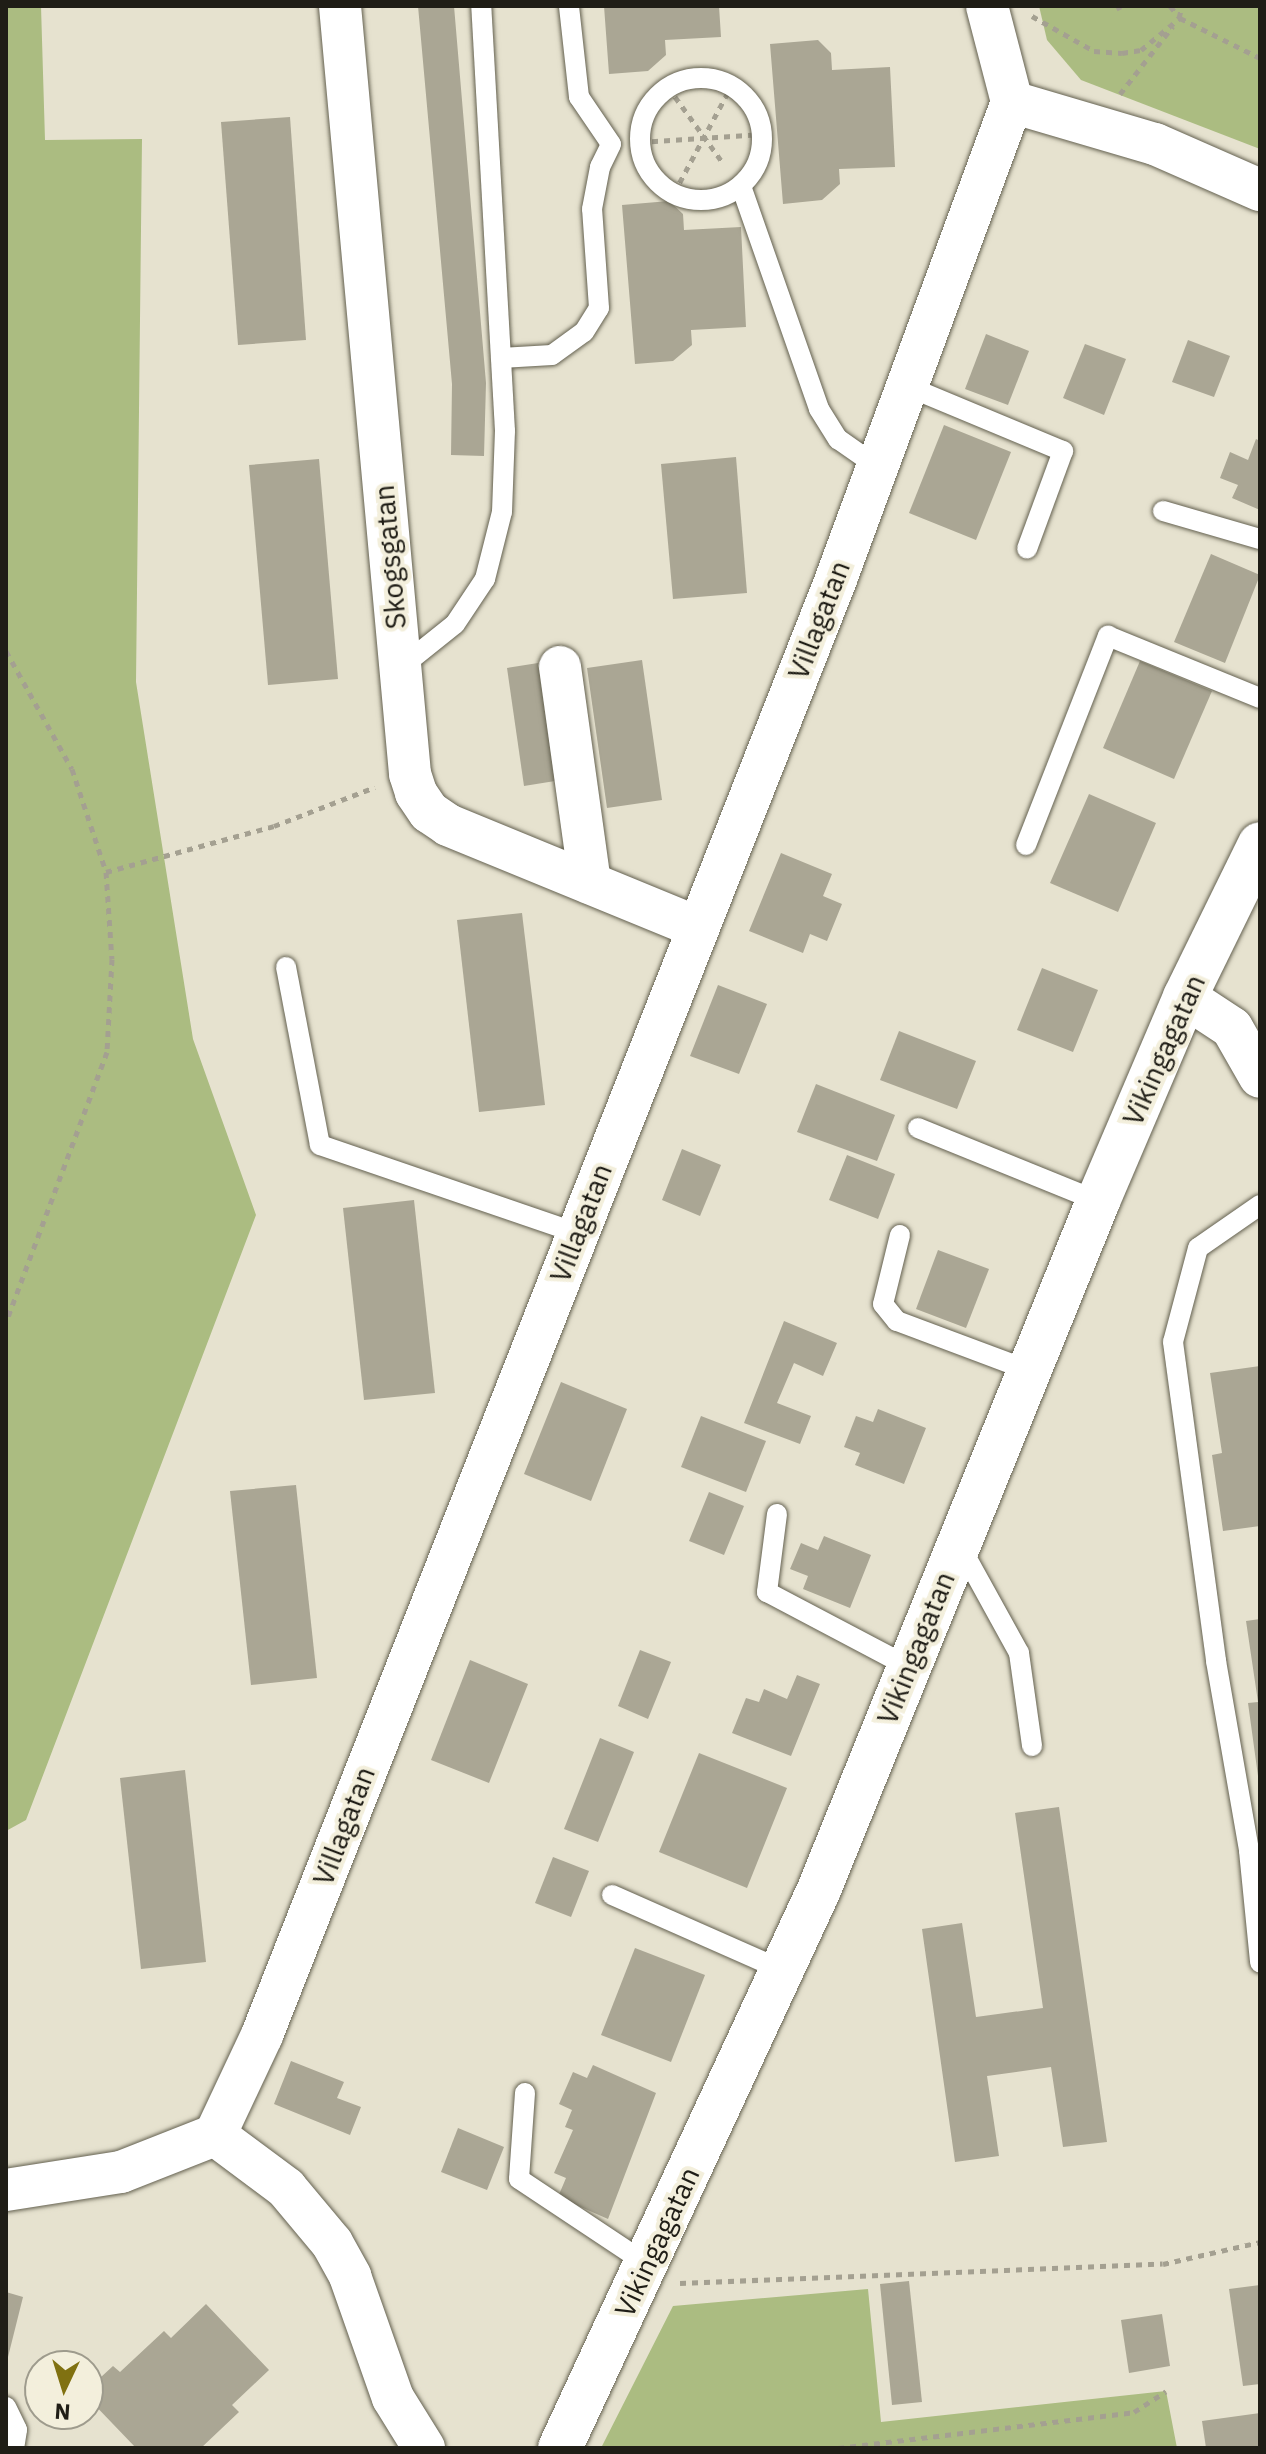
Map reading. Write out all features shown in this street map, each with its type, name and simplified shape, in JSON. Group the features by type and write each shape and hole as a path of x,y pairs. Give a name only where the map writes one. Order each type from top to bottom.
{"street":[{"name":"Skogsgatan","path":"340,6 410,774 429,812 448,825 697,927"},
{"path":"987,6 1012,102 1106,128 1260,190"},
{"name":"Villagatan","path":"215,2135 262,2035 878,467 1012,102"},
{"path":"560,667 590,883"},
{"name":"Vikingagatan","path":"560,2448 782,1970 1098,1201 1185,997 1260,844"},
{"path":"1185,997 1232,1028 1260,1077"},
{"path":"6,2190 121,2172 215,2135 286,2188 332,2243 350,2276 393,2398 424,2448"}],"lane":[{"path":"400,668 455,624 485,579 502,512 501,358 481,6"},
{"path":"569,6 579,97 611,144"},
{"path":"693,78 732,85 758,114 763,134 754,172 741,186 702,201 674,193 649,172 640,142 645,112 668,87 693,78"},
{"path":"611,144 640,142"},
{"path":"501,358 552,355 584,332 599,308 592,209 600,167 611,144"},
{"path":"741,186 819,409 838,439 878,467"},
{"path":"909,387 1063,451 1027,549"},
{"path":"1163,511 1260,539"},
{"path":"1026,845 1108,636 1260,698"},
{"path":"286,967 320,1145 577,1233"},
{"path":"918,1128 1098,1201"},
{"path":"1260,1205 1198,1248 1173,1342 1216,1661 1249,1851 1260,1962"},
{"path":"900,1235 883,1304 897,1321 1028,1370"},
{"path":"777,1514 767,1592 909,1667"},
{"path":"958,1542 1019,1653 1032,1746"},
{"path":"612,1895 782,1970"},
{"path":"525,2093 519,2179 642,2275"},
{"path":"6,2407 17,2430 14,2448"}],"path":[{"path":"1170,6 1180,18 1260,58"},
{"path":"1106,128 1123,88 1180,18 1182,6"},
{"path":"1028,13 1094,51 1122,53 1141,50 1180,18"},
{"path":"674,193 732,85"},
{"path":"668,87 741,186"},
{"path":"640,142 763,134"},
{"path":"6,651 72,769 106,872 112,959 107,1052 6,1322"},
{"path":"106,872 274,826 410,774"},
{"path":"642,2275 1163,2264 1260,2242"},
{"path":"838,2448 1134,2412 1166,2391"}],"green space":[{"path":"6,6 41,6 45,140 142,139 136,682 193,1039 256,1215 26,1820 6,1831"},
{"path":"1039,6 1260,6 1260,149 1081,80 1047,40"},
{"path":"868,2289 881,2422 1166,2391 1177,2448 601,2448 673,2306"}],"building":[{"path":"418,6 454,6 486,383 484,456 451,455 452,384"},
{"path":"604,6 719,6 721,37 665,40 666,55 648,71 609,74"},
{"path":"818,40 831,53 832,70 890,67 895,167 839,169 840,184 822,200 783,204 770,44"},
{"path":"290,117 306,340 238,345 221,122"},
{"path":"669,201 683,214 684,230 741,227 746,327 691,330 692,345 673,361 635,364 622,205"},
{"path":"986,334 1029,351 1008,405 965,389"},
{"path":"1188,340 1230,356 1214,397 1172,382"},
{"path":"1085,344 1126,359 1104,415 1063,398"},
{"path":"944,425 1011,452 976,540 909,513"},
{"path":"1256,439 1260,441 1260,510 1232,498 1238,485 1220,478 1230,452 1248,460"},
{"path":"736,457 747,593 673,599 661,464"},
{"path":"319,459 338,679 268,685 249,465"},
{"path":"1211,554 1260,575 1225,663 1174,642"},
{"path":"642,660 662,800 607,808 587,668"},
{"path":"1140,661 1212,691 1174,779 1103,748"},
{"path":"538,663 555,781 524,786 507,668"},
{"path":"1089,794 1156,823 1118,912 1050,883"},
{"path":"781,853 832,874 823,896 842,904 827,941 810,934 803,953 749,931"},
{"path":"522,913 545,1105 479,1112 457,920"},
{"path":"1042,968 1098,990 1073,1052 1017,1030"},
{"path":"718,985 767,1004 739,1074 690,1056"},
{"path":"899,1031 976,1061 957,1109 880,1080"},
{"path":"816,1084 895,1115 877,1161 797,1132"},
{"path":"682,1149 721,1165 700,1216 662,1200"},
{"path":"847,1155 895,1174 878,1219 829,1200"},
{"path":"414,1200 435,1393 364,1400 343,1208"},
{"path":"938,1250 989,1269 966,1328 916,1309"},
{"path":"784,1321 837,1343 823,1376 794,1363 777,1403 811,1416 800,1444 744,1423"},
{"path":"1260,1366 1260,1526 1223,1531 1212,1455 1222,1453 1210,1373"},
{"path":"561,1382 627,1409 591,1501 524,1474"},
{"path":"878,1409 926,1428 904,1484 855,1465 860,1453 844,1447 856,1416 873,1422"},
{"path":"701,1416 766,1441 746,1492 681,1467"},
{"path":"296,1485 317,1678 251,1685 230,1491"},
{"path":"709,1492 744,1506 724,1555 689,1541"},
{"path":"824,1536 871,1555 850,1608 803,1589 808,1576 790,1569 801,1543 818,1550"},
{"path":"1260,1619 1258,1776 1248,1703 1258,1702 1246,1621"},
{"path":"640,1650 671,1662 648,1719 618,1706"},
{"path":"470,1660 528,1684 489,1783 431,1760"},
{"path":"797,1675 820,1684 791,1756 732,1733 746,1698 759,1702 764,1689 787,1699"},
{"path":"600,1738 634,1752 598,1842 564,1829"},
{"path":"699,1753 787,1788 747,1888 659,1852"},
{"path":"185,1770 206,1962 141,1969 120,1778"},
{"path":"1059,1807 1107,2142 1063,2147 1051,2067 987,2076 999,2156 955,2162 922,1929 962,1923 976,2017 1043,2008 1015,1813"},
{"path":"553,1857 589,1871 571,1917 535,1903"},
{"path":"635,1948 705,1975 671,2062 601,2035"},
{"path":"291,2061 344,2082 337,2098 361,2107 350,2135 274,2104"},
{"path":"593,2065 656,2093 608,2219 558,2197 566,2178 554,2173 573,2130 565,2127 572,2110 559,2104 573,2072 587,2078"},
{"path":"458,2128 504,2147 487,2190 441,2172"},
{"path":"909,2281 922,2402 892,2405 880,2284"},
{"path":"1260,2285 1260,2384 1243,2386 1229,2289"},
{"path":"6,2292 23,2297 7,2361 6,2361"},
{"path":"206,2304 269,2370 232,2405 239,2412 201,2448 136,2448 104,2415 104,2374 113,2366 120,2372 164,2331 171,2338"},
{"path":"1162,2314 1170,2366 1129,2373 1121,2320"},
{"path":"1260,2413 1260,2448 1206,2448 1202,2421"}]}
